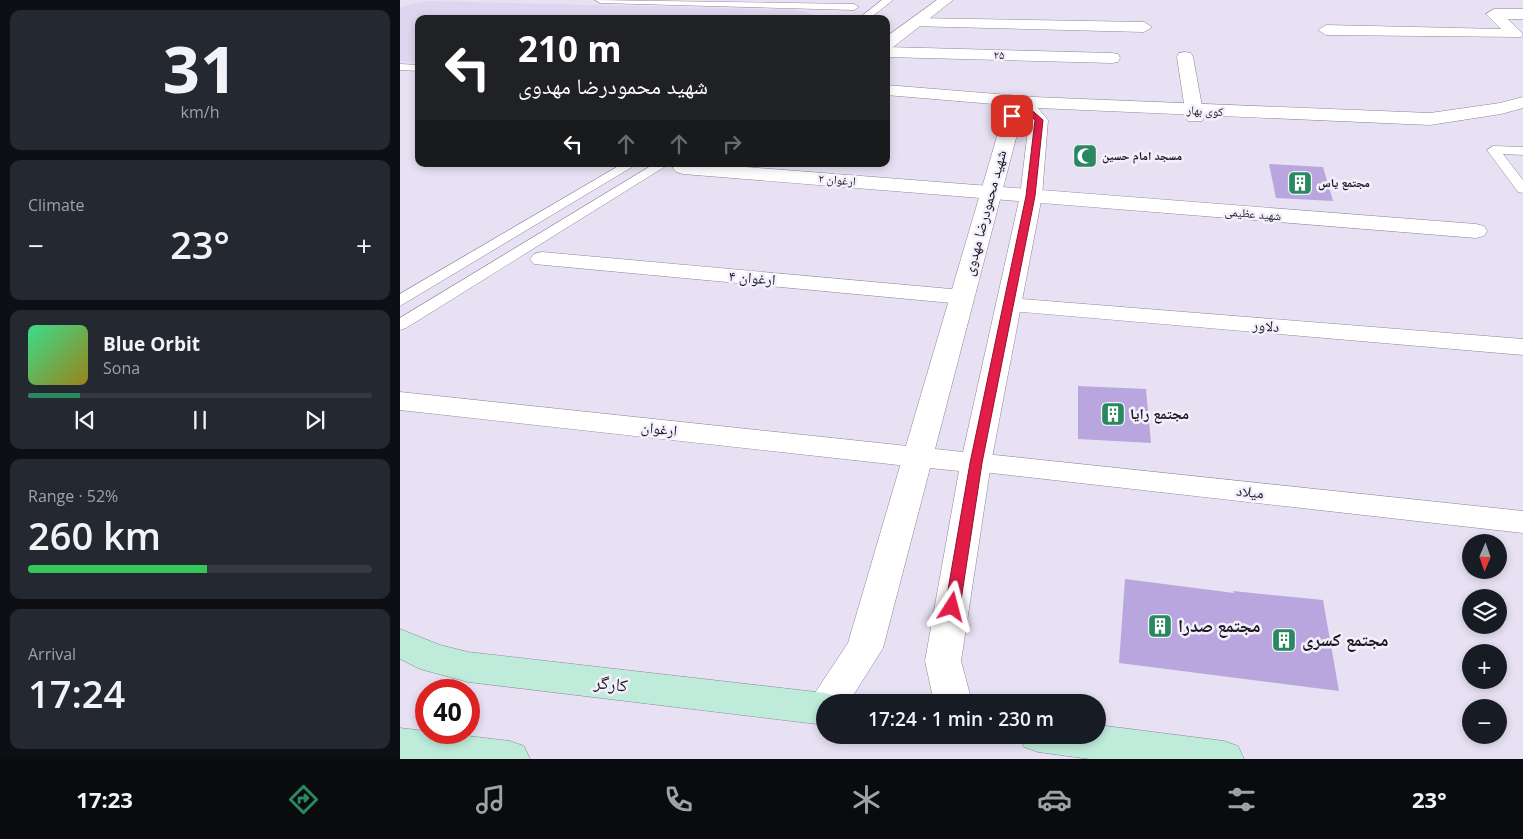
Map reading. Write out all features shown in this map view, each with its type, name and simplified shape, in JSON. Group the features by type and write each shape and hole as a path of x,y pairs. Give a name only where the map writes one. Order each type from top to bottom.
{"main road":[{"name":"کارگر","path":"400,643 433,658 468,667 816,706"},
{"path":"1106,744 1224,759"},
{"path":"400,746 510,759"}],"street":[{"path":"890,25 925,0"},
{"path":"890,42 946,0"},
{"path":"1326,30 1515,34 1494,14 1523,14"},
{"path":"915,23 1144,27"},
{"name":"۲۵","path":"890,52 1112,58"},
{"path":"1185,57 1195,114"},
{"name":"کوی بهار","path":"890,90 1030,105"},
{"name":"کوی بهار","path":"890,99 1195,114 1329,124 1416,126 1483,121 1523,111"},
{"name":"کوی بهار","path":"1195,114 1430,119 1493,110 1523,102"},
{"path":"951,694 943,661 976,463 1031,196 1039,120 1030,105"},
{"name":"شهید محمودرضا مهدوی","path":"834,694 865,648 1012,116 1030,105"},
{"name":"ارغوان ۲","path":"684,168 1031,196"},
{"name":"شهید عظیمی","path":"1031,196 1476,231"},
{"name":"ارغوان ۴","path":"542,258 962,297"},
{"name":"دلاور","path":"1009,305 1523,347"},
{"name":"ارغوان","path":"400,401 976,463"},
{"name":"میلاد","path":"976,463 1523,522"}],"lane":[{"path":"600,0 854,7"},
{"path":"843,15 864,0"},
{"path":"868,15 888,0"},
{"path":"400,67 415,68"},
{"path":"1523,151 1493,150 1523,189"},
{"path":"400,302 625,167"},
{"path":"629,167 643,176"},
{"path":"400,325 658,167"}],"shaded area":[{"path":"427,1 793,10 807,12 812,15 415,15 415,62 400,61 400,7"}],"building":[{"name":"مجتمع یاس","path":"1269,164 1323,167 1333,201 1276,198"},
{"name":"مجتمع رایا","path":"1078,386 1146,389 1151,443 1078,439"},
{"path":"1125,579 1234,593 1233,591 1323,600 1339,691 1119,663"}],"place":[{"name":"مسجد امام حسین","path":"1085,156"},
{"name":"مجتمع یاس","path":"1300,183"},
{"name":"مجتمع رایا","path":"1113,414"},
{"name":"مجتمع صدرا","path":"1160,626"},
{"name":"مجتمع کسری","path":"1284,640"}],"route":[{"path":"952,607 976,463 1031,196 1039,120 1027,108 1012,116"}]}
